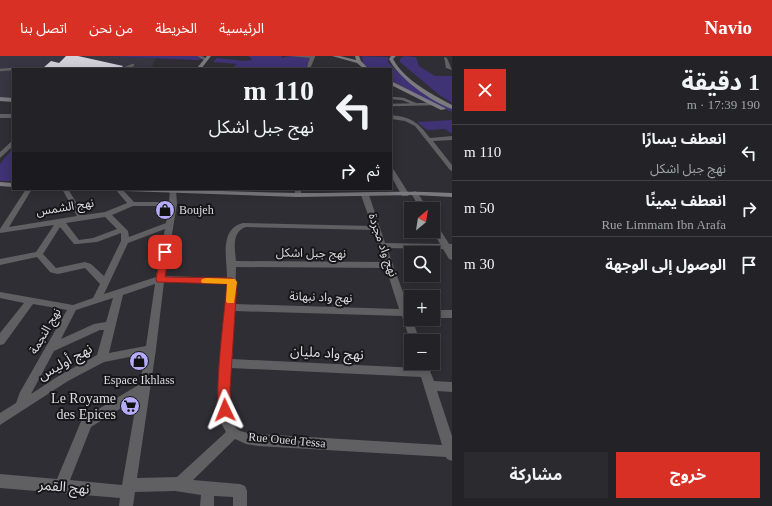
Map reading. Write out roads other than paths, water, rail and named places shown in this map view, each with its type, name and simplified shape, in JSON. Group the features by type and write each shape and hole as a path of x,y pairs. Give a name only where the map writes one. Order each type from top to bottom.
{"street":[{"path":"199,56 207,58 199,68"},
{"path":"291,56 313,57 308,68"},
{"path":"334,56 359,62 366,68"},
{"path":"357,56 359,62"},
{"path":"394,56 391,59 391,62 399,71 431,95 452,107"},
{"path":"445,58 448,68 452,69"},
{"path":"392,83 452,113"},
{"path":"0,99 12,100"},
{"path":"0,116 12,116"},
{"path":"392,117 402,117 411,120 423,130 452,169"},
{"path":"429,140 452,138"},
{"path":"0,156 12,143"},
{"path":"392,172 405,194"},
{"path":"0,184 12,185"},
{"path":"2,230 28,190"},
{"path":"66,190 81,217"},
{"path":"119,190 132,204"},
{"path":"126,506 151,348 160,279 174,204 173,190 452,195"},
{"name":"نهج واد مجردة","path":"368,193 376,228 404,303"},
{"path":"415,194 420,202"},
{"path":"107,214 132,204 174,204"},
{"name":"نهج الشمس","path":"2,230 107,214 125,234 125,241"},
{"path":"0,262 39,254 60,221 77,242 90,242 122,230"},
{"path":"96,300 125,241 170,224"},
{"name":"Rue Oued Tessa","path":"376,228 243,225 238,227 232,234 232,282 224,389 227,424 233,433 246,438 258,440 451,453"},
{"path":"440,235 449,247 452,257"},
{"path":"382,245 449,247"},
{"path":"39,254 53,270 58,271 85,265 88,266 105,283"},
{"name":"نهج جبل اشكل","path":"232,264 390,266"},
{"path":"160,279 232,282"},
{"name":"نهج النجمة","path":"22,405 24,395 73,308 160,279"},
{"path":"102,358 118,293"},
{"path":"0,295 73,308"},
{"path":"0,341 30,301"},
{"name":"نهج واد نبهانة","path":"230,307 404,313"},
{"path":"440,314 452,314"},
{"path":"51,348 98,327 111,325"},
{"name":"نهج أوليس","path":"0,420 64,378 102,358 151,348"},
{"name":"نهج واد مليان","path":"227,363 404,367"},
{"path":"425,370 451,453"},
{"path":"430,386 452,387"},
{"path":"61,486 86,423 145,387"},
{"path":"175,484 186,479 233,433"},
{"name":"نهج القمر","path":"0,481 61,486 128,488 175,484 208,490 240,492 240,506"},
{"path":"207,506 208,490"}],"lane":[{"path":"126,68 133,65"},
{"path":"0,70 12,69"},
{"path":"392,98 403,99 416,105"},
{"path":"392,105 432,104"}],"place":[{"name":"Boujeh","path":"165,210"},
{"name":"Espace Ikhlass","path":"139,361"},
{"name":"Le Royame des Epices","path":"130,406"}]}
